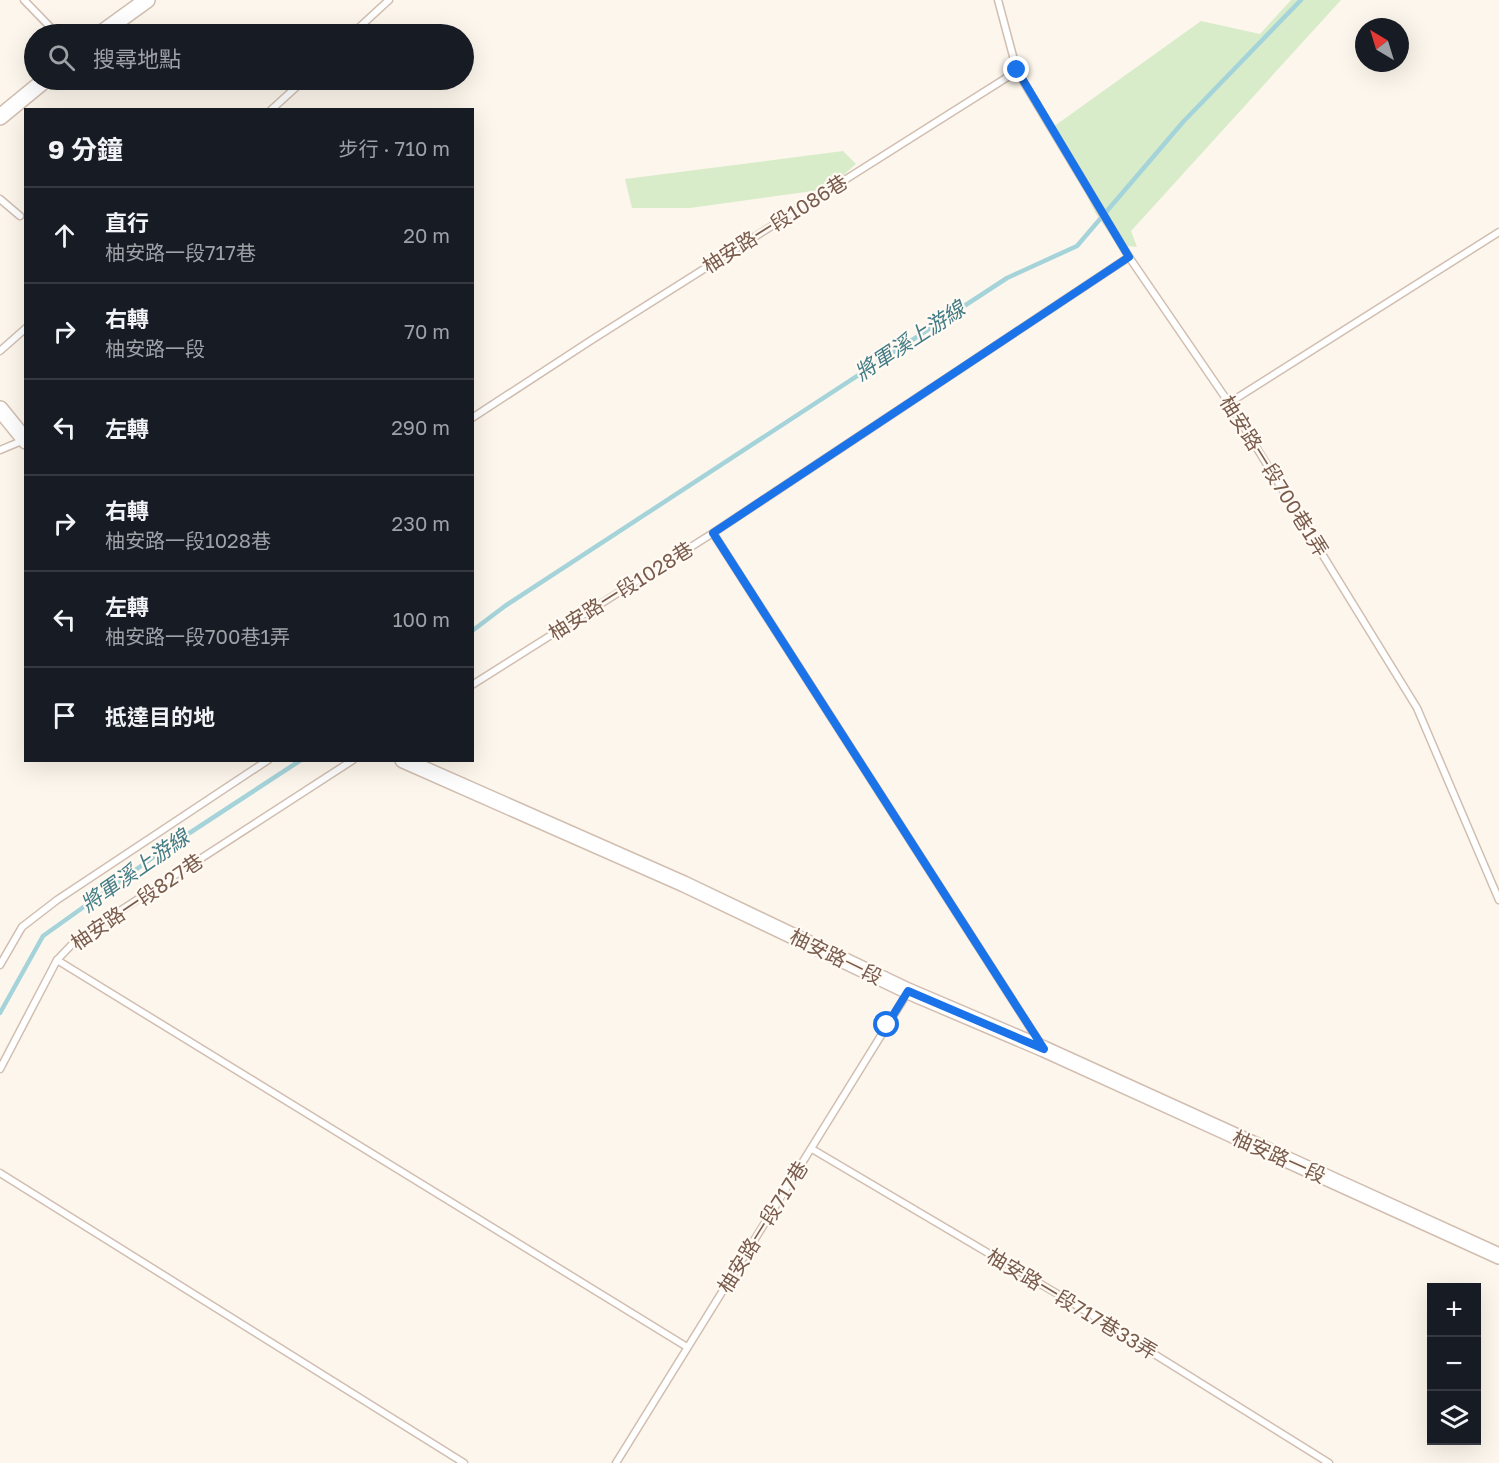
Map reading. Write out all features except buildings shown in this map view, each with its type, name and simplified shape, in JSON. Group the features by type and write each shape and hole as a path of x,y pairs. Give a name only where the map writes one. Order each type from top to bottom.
{"street":[{"path":"114,24 147,0"},
{"path":"0,117 33,90"},
{"path":"0,409 24,439"},
{"name":"柚安路一段","path":"409,762 684,884 908,991 1044,1049 1499,1256"}],"lane":[{"path":"24,0 47,24"},
{"path":"363,24 389,0"},
{"path":"998,0 1017,70"},
{"name":"柚安路一段700巷1弄","path":"1017,70 1129,257 1229,403 1418,708 1499,900"},
{"name":"柚安路一段1086巷","path":"474,417 590,340 1017,70"},
{"path":"273,108 293,90"},
{"path":"0,198 20,216"},
{"path":"1229,403 1499,232"},
{"name":"柚安路一段1028巷","path":"474,684 713,533 1129,257"},
{"path":"0,351 24,330"},
{"path":"0,450 24,440"},
{"path":"713,533 1044,1049"},
{"path":"0,965 22,927 57,900 265,762"},
{"name":"柚安路一段827巷","path":"0,1069 57,960 78,938 350,762"},
{"path":"57,960 687,1347"},
{"name":"柚安路一段717巷","path":"616,1463 908,991"},
{"name":"柚安路一段717巷33弄","path":"812,1149 1066,1299 1329,1463"},
{"path":"0,1173 464,1463"}],"green space":[{"path":"1291,0 1341,0 1131,231 1137,247 1118,245 1096,214 1053,127 1201,21 1260,34"},
{"path":"843,151 856,164 827,189 690,208 632,208 625,179"}],"waterway":[{"name":"將軍溪上游線","path":"474,629 505,606 1007,278 1077,246 1183,122 1301,0"},
{"name":"將軍溪上游線","path":"0,1013 43,936 162,851 298,762"}],"route":[{"path":"887,1025 908,991 1044,1049 713,533 1129,257 1034,103 1017,70"}]}
